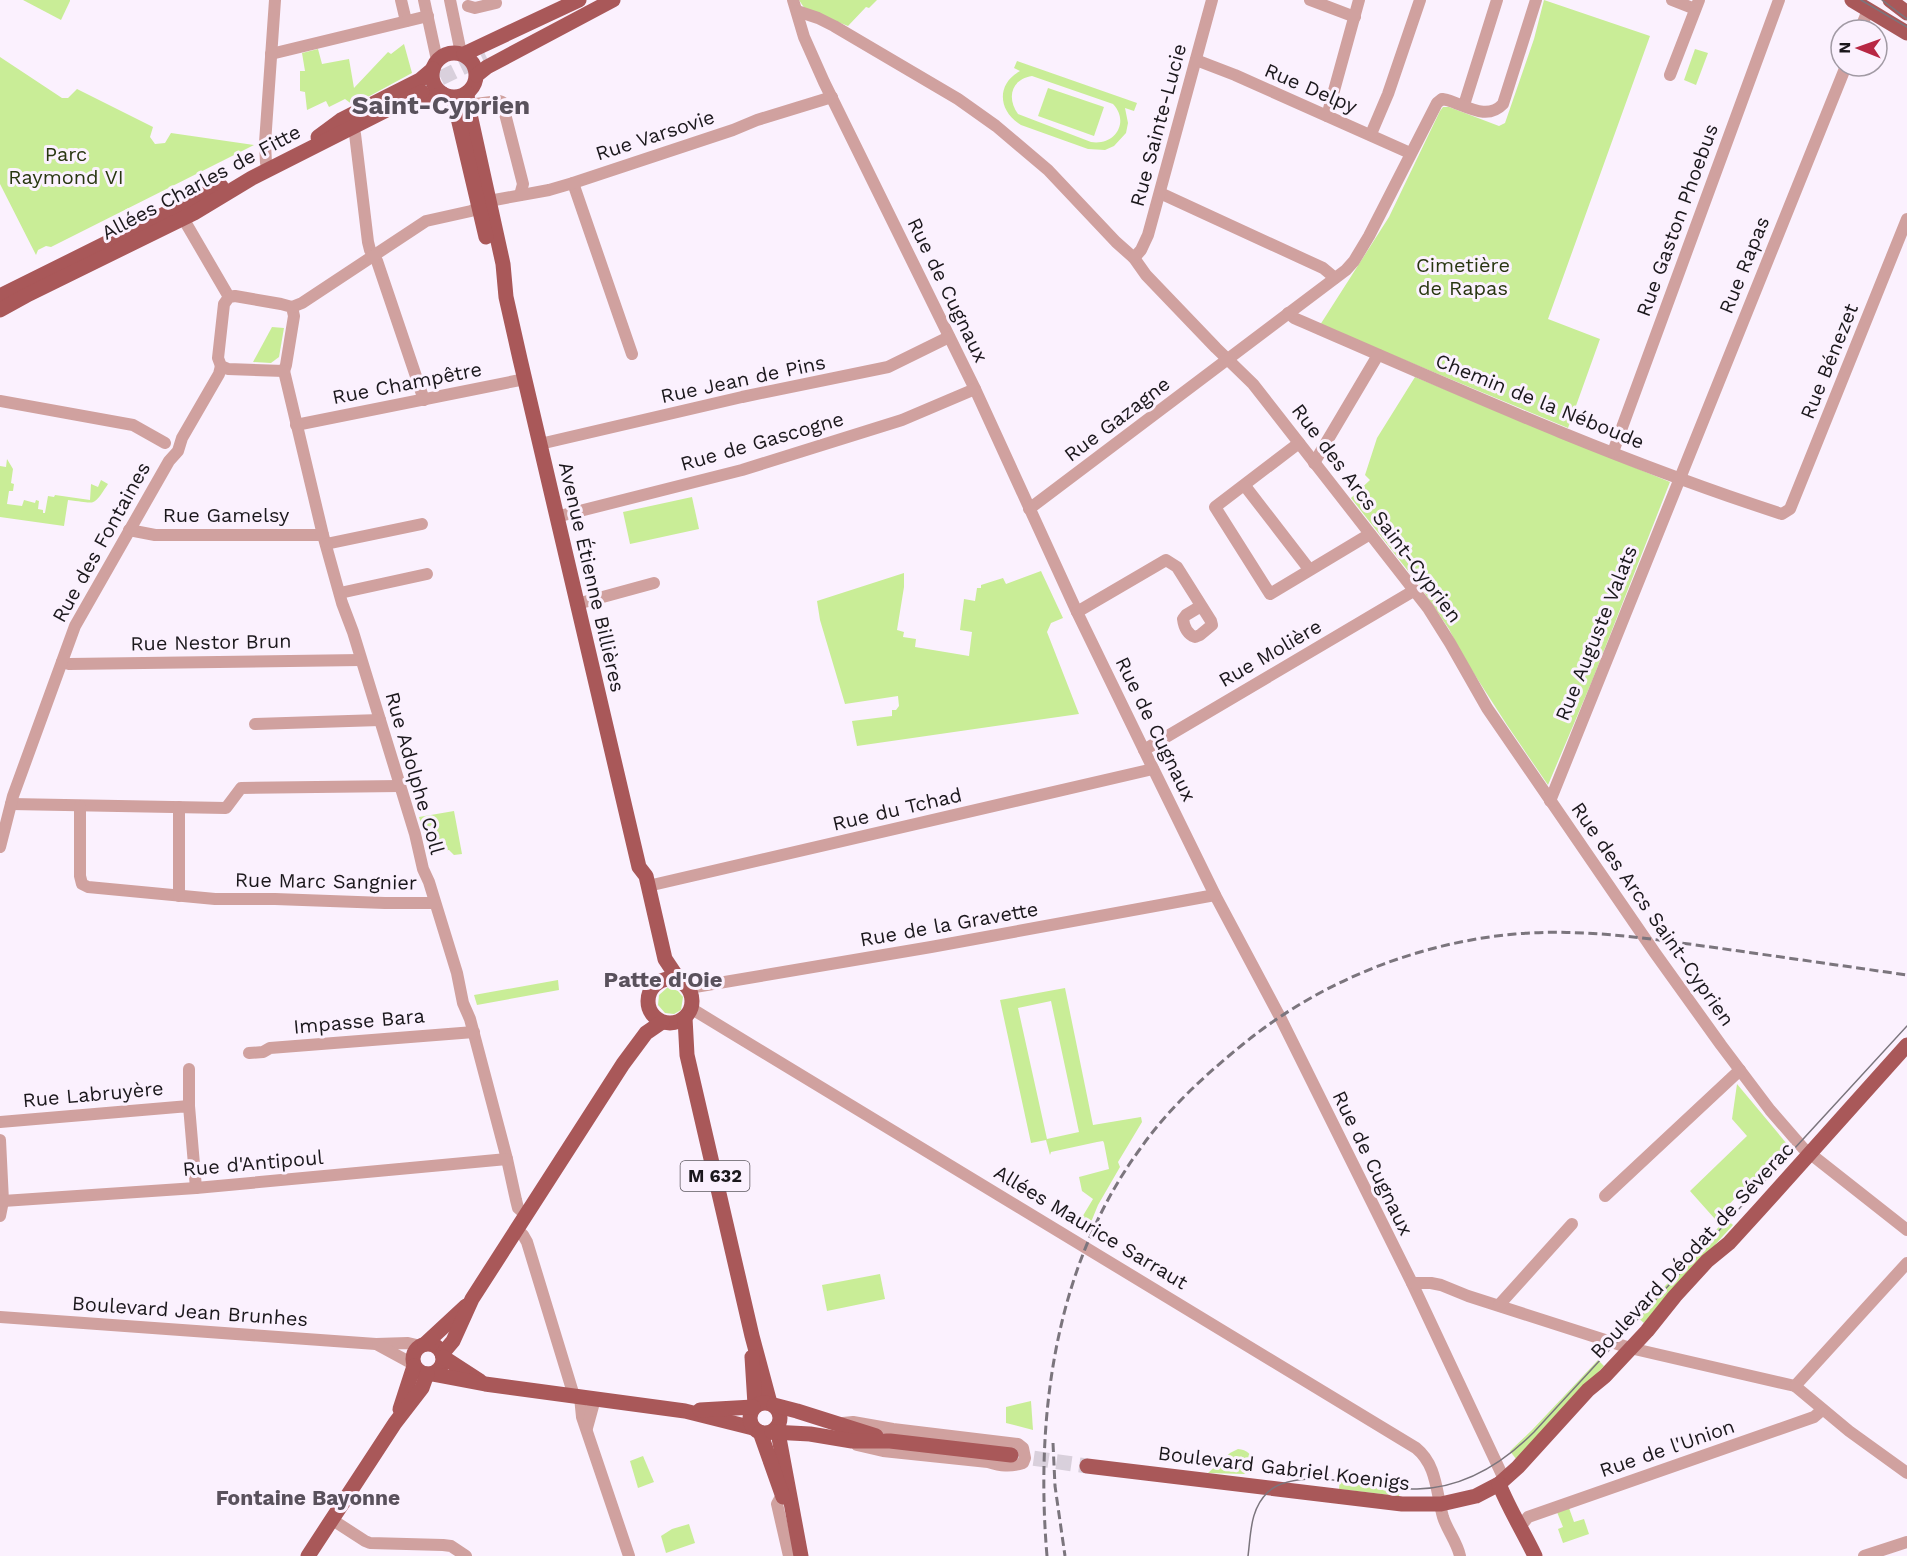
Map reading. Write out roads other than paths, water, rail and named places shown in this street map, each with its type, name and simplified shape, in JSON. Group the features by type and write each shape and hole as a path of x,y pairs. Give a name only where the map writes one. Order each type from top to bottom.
{"main road":[{"path":"463,54 579,0"},
{"path":"594,0 487,57 596,5 613,0"},
{"path":"477,75 487,67 613,0"},
{"path":"1852,0 1907,33"},
{"path":"1890,0 1907,13"},
{"path":"219,198 259,182 429,98 456,97 474,85 477,75 474,63 463,54 450,52 420,80 341,120 318,136"},
{"path":"435,64 434,84 456,97"},
{"name":"Allées Charles de Fitte","path":"0,296 180,213 219,198 252,178 421,90 318,136 266,163 180,213 0,310"},
{"name":"Avenue Étienne Billières","path":"456,97 458,118 503,264 506,297 639,867 638,878 655,956 657,974 654,985"},
{"name":"Avenue Étienne Billières","path":"456,97 484,204"},
{"name":"Avenue Étienne Billières","path":"639,867 648,886 665,959 684,984"},
{"path":"623,1064 644,1020 649,994 654,985 665,979 684,984 692,995 688,1013 676,1023 664,1022 653,1015 648,1004"},
{"name":"M 632","path":"688,1013 687,1055 752,1336 763,1405"},
{"path":"308,1556 394,1423 422,1388 430,1374 441,1368 443,1355 453,1341 472,1299 623,1064 646,1034 664,1022"},
{"name":"M 632","path":"664,1022 687,1055"},
{"name":"Boulevard Déodat de Séverac","path":"1476,1496 1523,1462 1588,1390 1605,1376 1647,1331 1707,1261 1729,1243 1907,1045"},
{"path":"394,1423 413,1365 414,1353 472,1299"},
{"path":"423,1345 433,1345 443,1355 485,1384"},
{"path":"413,1365 419,1371 430,1374 485,1384 685,1411 768,1430 852,1441 890,1441 1011,1455"},
{"path":"685,1411 763,1405 797,1411 890,1441"},
{"path":"763,1405 780,1416 768,1430"},
{"path":"763,1405 749,1417 768,1430 801,1556"},
{"path":"768,1430 782,1495 795,1528"},
{"name":"Boulevard Gabriel Koenigs","path":"1087,1466 1402,1504 1441,1504 1476,1496"},
{"path":"1500,1477 1523,1523 1533,1555"}],"street":[{"path":"266,163 264,143 275,0"},
{"path":"401,0 406,21"},
{"path":"424,0 435,64"},
{"name":"Rue Sainte-Lucie","path":"1134,258 1142,250 1148,235 1212,0"},
{"path":"1310,0 1355,17"},
{"path":"1327,117 1359,0"},
{"path":"1371,134 1420,0"},
{"path":"1497,0 1464,105 1490,113 1503,104 1536,0"},
{"path":"1670,75 1697,4 1672,0"},
{"name":"Rue Gaston Phoebus","path":"1613,452 1779,0"},
{"path":"463,54 451,5 469,3 475,8 496,3"},
{"name":"Rue de Cugnaux","path":"795,6 804,37 831,97 975,389 1077,612 1215,895 1280,1017 1412,1283 1500,1477"},
{"name":"Rue des Arcs Saint-Cyprien","path":"795,6 958,99 996,126 1048,170 1134,258 1146,275 1270,404 1440,625 1487,708 1740,1070 1788,1132 1810,1154 1907,1230"},
{"path":"1865,18 1868,10"},
{"path":"271,54 428,16"},
{"name":"Rue Delpy","path":"1196,60 1371,134 1410,153"},
{"name":"Rue Rapas","path":"1679,479 1841,78"},
{"path":"456,97 499,101 504,105 523,184 520,195"},
{"name":"Rue Varsovie","path":"292,307 302,303 426,221 471,211 484,204 573,183 831,97"},
{"name":"Rue Gazagne","path":"1029,509 1335,278 1354,261 1437,103 1442,99 1464,105"},
{"path":"355,134 368,242 378,261 424,400"},
{"path":"573,183 632,354"},
{"path":"1160,193 1323,268 1335,278"},
{"path":"180,213 229,297"},
{"name":"Rue Bénezet","path":"1782,514 1790,509 1907,219"},
{"path":"235,296 292,307 294,316 284,370 228,369 221,366 218,358 224,304 229,297 235,296"},
{"name":"Chemin de la Néboude","path":"1288,313 1294,318 1378,355 1679,479 1782,514"},
{"name":"Rue Jean de Pins","path":"540,444 742,398 888,368 949,337"},
{"path":"1314,463 1378,355"},
{"name":"Rue des Fontaines","path":"0,847 11,804 81,612 169,461 178,451 182,438 219,374 221,366"},
{"name":"Rue Adolphe Coll","path":"284,370 324,539 400,786 420,859 457,973 463,1003 474,1032 514,1185 518,1208 529,1209"},
{"name":"Rue Champêtre","path":"296,425 525,379"},
{"name":"Rue de Gascogne","path":"556,517 905,426 975,389"},
{"path":"0,401 133,425 165,443"},
{"name":"Rue des Fontaines","path":"169,461 165,443 182,438"},
{"path":"1299,443 1215,507 1270,594 1370,534"},
{"name":"Rue Auguste Valats","path":"1550,801 1679,479"},
{"path":"1245,486 1310,569"},
{"name":"Rue Gamelsy","path":"129,530 154,535 324,539 422,524"},
{"path":"1077,612 1166,560 1177,567 1201,606"},
{"path":"340,593 427,574"},
{"path":"577,604 654,583"},
{"name":"Rue Molière","path":"1144,750 1415,590"},
{"name":"Rue Nestor Brun","path":"62,662 361,660"},
{"path":"255,724 380,720"},
{"name":"Rue du Tchad","path":"648,886 1153,769"},
{"path":"11,804 226,808 241,788 400,786"},
{"name":"Rue Marc Sangnier","path":"80,806 80,876 82,884 88,887 215,899 435,903"},
{"path":"178,896 179,807"},
{"name":"Rue de la Gravette","path":"684,984 931,947 1215,895"},
{"name":"Allées Maurice Sarraut","path":"688,1013 1416,1448 1427,1459 1431,1468 1444,1519 1460,1556"},
{"name":"Impasse Bara","path":"249,1053 263,1052 270,1048 474,1032"},
{"name":"Rue Labruyère","path":"189,1069 189,1106 196,1188"},
{"path":"1605,1196 1740,1070"},
{"name":"Rue Labruyère","path":"0,1122 189,1106"},
{"path":"0,1140 3,1201 0,1216"},
{"name":"Rue d'Antipoul","path":"3,1201 196,1188 507,1159"},
{"path":"1499,1305 1572,1224"},
{"path":"516,1229 523,1235 526,1242 583,1397 582,1417 629,1556"},
{"path":"1795,1386 1907,1263"},
{"path":"1412,1283 1441,1285 1630,1348 1795,1386 1822,1410 1907,1473"},
{"name":"Boulevard Jean Brunhes","path":"0,1317 376,1344 423,1345"},
{"name":"Boulevard Jean Brunhes","path":"376,1344 413,1365"},
{"name":"Rue de l'Union","path":"1523,1523 1528,1517 1814,1417 1822,1410"},
{"path":"837,1424 853,1422 1018,1444 1023,1448 1025,1458 1023,1463 1004,1466 988,1462 883,1451 858,1446 852,1441"},
{"path":"782,1495 777,1504 789,1556"},
{"path":"331,1519 365,1541 451,1546 466,1556"},
{"path":"1864,1556 1907,1542"}],"tunnel":[{"path":"420,88 486,56"},
{"path":"1011,1455 1087,1466"}],"tram line":[{"path":"1861,0 1907,27"},
{"path":"1882,0 1907,19"},
{"path":"1248,1556 1252,1522 1258,1506 1268,1492 1281,1484 1318,1479 1401,1488 1434,1488 1481,1472 1522,1444 1907,1026"}],"railway":[{"path":"1047,1556 1044,1503 1049,1396 1057,1344 1070,1292 1088,1242 1111,1194 1162,1120 1187,1094 1242,1045 1303,1002 1370,969 1405,956 1441,946 1515,934 1566,932 1617,935 1907,975"},
{"path":"1053,1443 1055,1486 1065,1556"}],"district":[{"name":"Saint-Cyprien","path":"441,105"},
{"name":"Patte d'Oie","path":"663,979"},
{"name":"Fontaine Bayonne","path":"308,1498"}],"park label":[{"name":"Parc Raymond VI","path":"66,166"},
{"name":"Cimetière de Rapas","path":"1463,276"}]}
